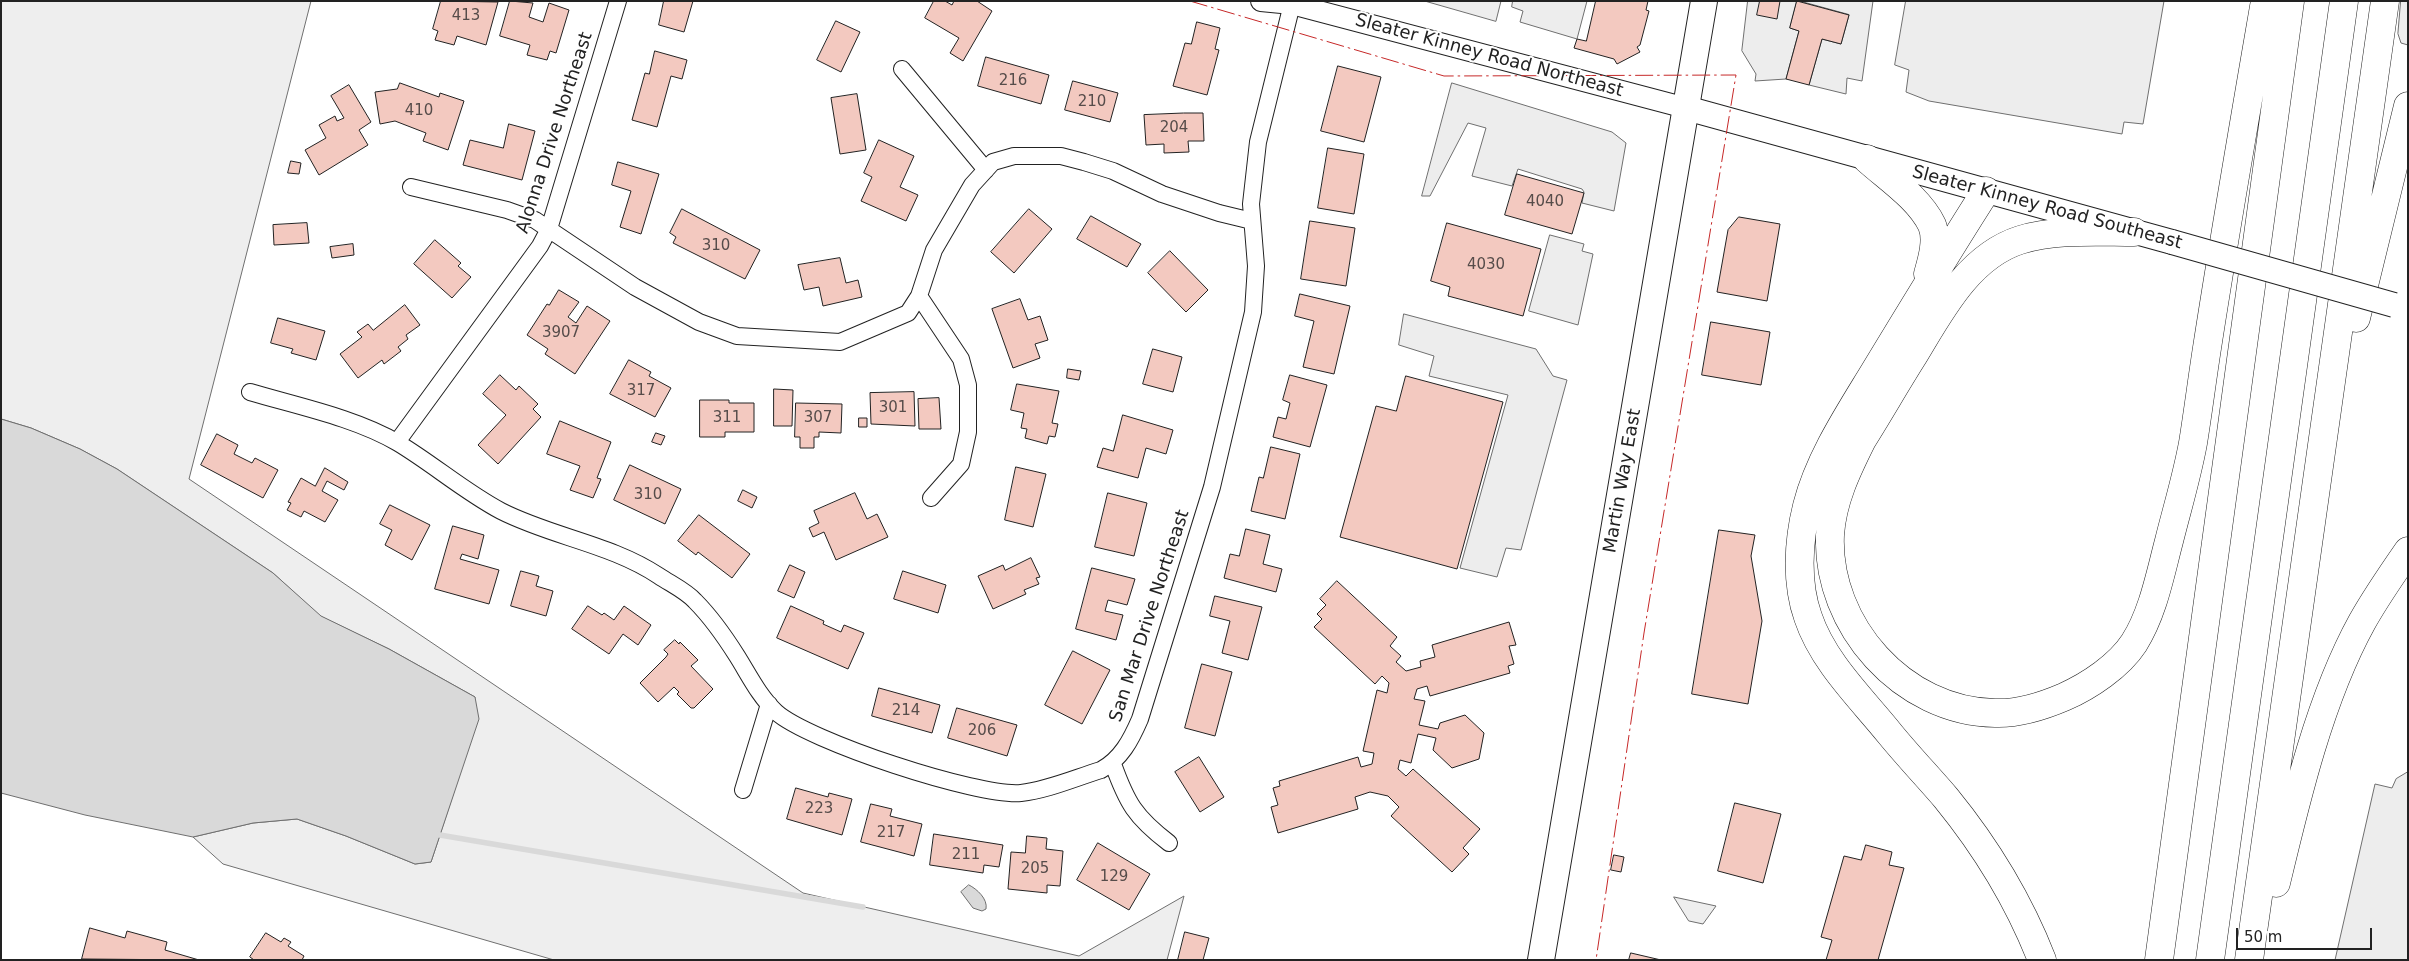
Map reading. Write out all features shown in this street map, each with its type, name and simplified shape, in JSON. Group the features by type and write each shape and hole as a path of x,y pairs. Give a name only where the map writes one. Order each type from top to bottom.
{"highway":[{"path":"2134,232 2090,232 2041,236 2021,240 1999,249 1987,258 1948,300 1862,440 1851,462 1835,508 1830,534 1831,562 1837,589 1846,614 1859,636 1876,657 1891,672 1926,695 1969,710 1993,714 2035,708 2077,691 2096,678 2132,646 2144,623 2160,576 2193,446 2234,183 2266,1"},
{"path":"2159,960 2290,1"},
{"path":"2210,960 2344,1"},
{"path":"2249,960 2385,1"},
{"path":"2317,483 2394,154 2408,106"},
{"path":"1867,159 1910,198 1932,226 1934,250 1924,288"},
{"path":"1986,191 1924,288 1826,457 1807,506 1800,556 1803,597 1816,638 1829,658 1946,798 2002,878 2031,932 2042,960"},
{"path":"2256,960 2290,827 2318,729 2361,623 2408,551"}],"main road":[{"name":"Martin Way East","path":"1541,960 1704,1"},
{"name":"Sleater Kinney Road Southeast","path":"1686,108 2401,307"}],"street":[{"name":"Alonna Drive Northeast","path":"397,442 540,246 549,229 618,1"},
{"name":"Sleater Kinney Road Northeast","path":"1261,1 1291,2 1686,108"},
{"name":"San Mar Drive Northeast","path":"250,392 338,418 397,442 500,511 578,542 622,555 656,574 694,600 719,630 750,680 769,704 778,713 809,732 874,758 957,783 999,793 1021,793 1101,770 1113,764 1130,742 1140,719 1212,487 1253,312 1256,266 1251,204 1258,142 1291,2"},
{"path":"902,69 986,170"},
{"path":"410,187 507,210 535,220 635,287 699,322 737,336 840,342 908,313 919,296 934,250 972,185 993,162 1014,156 1061,156 1113,171 1181,200 1219,213 1252,221"},
{"path":"919,296 961,359 968,386 968,432 961,464 930,498"},
{"path":"743,790 769,704"},
{"path":"1113,764 1129,804 1150,828 1169,843"}],"shaded area":[{"path":"1,1 311,1 189,479 803,893 1079,956 1184,896 1167,960 554,960 223,864 193,837 253,823 297,819 346,836 415,864 431,862 454,792 475,697 389,649 320,616 273,573 117,469 80,449 31,428 1,419"},
{"path":"1425,1 1501,1 1496,21"},
{"path":"1513,1 1587,1 1577,39 1520,22 1523,11 1512,7"},
{"path":"1748,1 1797,1 1790,28 1799,31 1786,79 1755,81 1756,74 1742,51"},
{"path":"1800,1 1873,1 1862,81 1847,78 1846,94 1809,85 1822,39 1841,44 1849,15"},
{"path":"1906,1 2164,1 2143,124 2124,122 2122,134 1929,101 1906,92 1909,70 1895,65"},
{"path":"2401,1 2408,1 2408,45 2401,43 2398,34"},
{"path":"1452,83 1612,132 1626,143 1614,211 1582,203 1584,192 1582,189 1518,169 1512,186 1472,176 1486,128 1468,123 1430,196 1422,196"},
{"path":"1550,235 1584,244 1582,251 1593,254 1578,325 1529,311"},
{"path":"1404,314 1536,349 1553,376 1567,380 1521,550 1506,548 1497,577 1460,568 1508,395 1429,376 1434,356 1399,345"},
{"path":"1,419 31,428 80,449 117,469 273,573 321,616 389,649 475,697 479,719 431,862 415,864 346,836 297,819 253,823 193,837 85,815 1,793"},
{"path":"2408,772 2408,960 2335,960 2375,784 2392,788 2396,779"},
{"path":"969,885 984,898 986,909 982,911 973,908 961,892"},
{"path":"1674,897 1716,906 1703,924 1689,921"}],"building":[{"path":"441,1 498,2 486,45 457,36 454,45 435,40 438,31 433,29"},
{"path":"510,1 533,3 529,17 543,22 549,3 569,10 556,53 550,51 547,60 527,55 530,45 500,36"},
{"path":"664,1 693,1 684,32 659,25"},
{"path":"934,1 945,1 952,5 954,1 977,1 992,11 963,61 950,53 959,38 925,18"},
{"path":"1596,1 1648,1 1646,10 1649,11 1640,45 1637,47 1640,52 1617,64 1614,59 1574,48 1577,39 1586,41"},
{"path":"1760,1 1780,1 1777,19 1757,15"},
{"path":"1797,1 1849,15 1841,44 1822,39 1809,85 1786,79 1799,31 1790,28"},
{"path":"836,21 860,32 841,72 817,60"},
{"path":"1197,22 1220,28 1215,49 1219,50 1207,95 1173,86 1185,43 1191,44"},
{"path":"655,51 687,60 682,79 671,76 657,127 632,120 645,73 649,74"},
{"path":"986,57 1049,75 1041,104 978,86"},
{"path":"1338,66 1381,77 1364,142 1321,131"},
{"path":"1073,81 1118,93 1110,122 1065,110"},
{"path":"400,83 439,97 440,93 464,101 448,150 423,141 426,133 395,121 380,124 375,92 397,89"},
{"path":"349,85 371,122 359,130 368,145 319,175 305,150 326,138 319,125 335,116 337,121 344,118 331,96"},
{"path":"857,94 866,150 840,154 831,98"},
{"path":"1203,113 1204,141 1188,141 1189,152 1164,153 1164,144 1146,145 1144,115"},
{"path":"509,124 535,131 522,180 463,165 470,140 503,148"},
{"path":"879,140 914,156 900,187 918,195 906,221 861,201 872,177 864,173"},
{"path":"1328,148 1364,154 1354,214 1318,208"},
{"path":"291,161 301,163 299,174 288,173"},
{"path":"618,162 659,174 641,234 620,227 631,191 612,185"},
{"path":"1517,174 1584,193 1572,234 1505,215"},
{"path":"682,209 760,250 745,279 673,243 676,237 670,233"},
{"path":"1029,209 1052,229 1014,273 991,252"},
{"path":"1091,216 1141,244 1127,267 1077,239"},
{"path":"1739,217 1780,224 1767,301 1717,292 1728,230"},
{"path":"1310,221 1355,228 1346,286 1301,279"},
{"path":"307,223 309,243 274,245 273,225"},
{"path":"1447,223 1541,249 1523,316 1448,296 1450,287 1431,281"},
{"path":"435,240 461,263 458,266 471,277 452,298 414,264"},
{"path":"353,244 354,255 332,258 330,247"},
{"path":"1170,251 1208,290 1186,312 1148,273"},
{"path":"840,258 846,283 858,280 862,297 823,306 819,287 804,290 798,265"},
{"path":"559,290 579,302 568,317 576,323 587,306 610,321 575,374 545,354 548,349 527,335 547,304 549,305"},
{"path":"1300,294 1350,306 1334,374 1303,367 1314,321 1295,316"},
{"path":"1020,299 1028,320 1040,316 1048,340 1035,344 1040,358 1013,368 992,309"},
{"path":"405,305 420,325 406,335 408,339 398,347 401,351 384,364 382,360 358,378 340,354 362,337 357,332 368,324 373,330"},
{"path":"278,318 325,331 316,360 291,353 293,349 271,343"},
{"path":"1711,322 1770,332 1761,385 1702,375"},
{"path":"1153,349 1182,357 1173,392 1143,384"},
{"path":"629,360 651,372 649,376 671,388 655,417 610,394"},
{"path":"1068,369 1081,371 1079,380 1067,378"},
{"path":"500,375 516,390 519,386 538,404 533,409 541,417 498,464 478,445 506,415 483,394"},
{"path":"1290,375 1327,385 1310,447 1273,437 1278,417 1286,419 1290,403 1283,400"},
{"path":"1406,376 1503,402 1457,569 1340,537 1376,406 1396,411"},
{"path":"1017,384 1059,391 1052,423 1058,424 1055,437 1049,436 1047,444 1025,438 1027,429 1021,428 1024,413 1011,410"},
{"path":"774,389 793,390 792,426 774,426"},
{"path":"914,392 915,426 871,424 870,393"},
{"path":"939,398 941,429 919,429 918,399"},
{"path":"700,400 729,400 729,403 754,403 754,432 725,432 725,437 700,437"},
{"path":"796,403 842,404 841,433 819,432 819,437 814,437 814,448 800,448 800,437 795,437"},
{"path":"1123,415 1173,430 1166,454 1146,448 1138,478 1097,467 1103,448 1113,451"},
{"path":"859,418 867,418 867,427 859,427"},
{"path":"560,421 611,442 597,478 601,479 593,498 570,490 580,466 547,454"},
{"path":"656,433 665,436 661,445 652,442"},
{"path":"217,434 238,445 234,454 252,463 255,458 278,470 263,498 201,465"},
{"path":"1271,447 1300,454 1285,519 1251,511 1259,477 1263,478"},
{"path":"630,465 681,489 665,524 614,500"},
{"path":"1016,467 1046,474 1033,527 1005,520"},
{"path":"325,468 348,482 344,490 327,481 322,491 338,500 325,522 304,511 301,517 287,510 291,503 288,502 301,478 315,486"},
{"path":"743,490 757,497 752,508 738,501"},
{"path":"855,493 867,519 877,514 888,537 836,560 824,532 813,537 809,528 819,523 814,511"},
{"path":"1108,493 1147,503 1134,556 1095,547"},
{"path":"390,505 430,525 412,560 385,545 392,530 380,524"},
{"path":"699,515 750,554 732,578 698,552 696,555 678,541"},
{"path":"453,526 484,535 478,559 462,554 460,559 499,570 489,604 435,589"},
{"path":"1246,529 1270,535 1263,564 1282,569 1276,592 1224,578 1230,554 1239,556"},
{"path":"1719,530 1755,535 1751,556 1762,621 1748,704 1692,694"},
{"path":"1031,558 1040,577 1036,578 1039,584 1024,590 1026,594 993,609 978,576 1003,565 1005,570"},
{"path":"790,565 805,572 794,598 778,591"},
{"path":"1092,568 1135,579 1127,605 1108,600 1105,611 1123,615 1116,640 1076,629"},
{"path":"521,571 539,576 536,586 553,591 546,616 511,606"},
{"path":"903,571 946,585 938,613 894,599"},
{"path":"1337,581 1397,637 1390,646 1401,656 1396,662 1406,671 1421,667 1420,661 1435,657 1432,645 1509,622 1516,645 1509,646 1514,664 1508,666 1510,673 1430,696 1427,686 1417,689 1414,699 1425,701 1419,725 1438,729 1440,723 1465,715 1484,733 1479,759 1452,768 1433,750 1436,738 1418,734 1411,763 1400,760 1398,769 1406,776 1413,769 1480,829 1463,848 1469,854 1452,872 1391,816 1399,807 1388,796 1370,792 1355,797 1358,809 1278,833 1271,807 1278,805 1273,788 1280,786 1279,781 1358,757 1361,767 1372,764 1374,753 1363,751 1377,690 1387,693 1389,683 1382,676 1375,684 1314,627 1322,619 1317,614 1326,605 1320,599"},
{"path":"1215,596 1262,607 1248,660 1222,653 1230,621 1210,616"},
{"path":"588,606 614,620 624,606 651,625 638,645 623,634 609,654 572,629"},
{"path":"791,606 824,621 823,624 841,632 844,625 864,633 848,669 777,638"},
{"path":"675,640 679,644 680,642 698,660 691,666 713,689 694,708 691,708 677,694 679,692 674,687 658,702 640,683 666,657 668,654 664,650"},
{"path":"1073,651 1110,670 1082,724 1045,705"},
{"path":"1202,664 1232,672 1215,736 1185,728"},
{"path":"879,688 940,705 932,733 872,716"},
{"path":"957,708 1017,725 1007,756 948,738"},
{"path":"1199,757 1224,797 1200,812 1175,772"},
{"path":"796,788 828,797 829,793 852,799 842,835 787,819"},
{"path":"1735,803 1781,814 1763,883 1718,871"},
{"path":"871,804 892,809 890,816 922,824 914,856 861,842"},
{"path":"934,834 1003,845 999,867 984,865 983,873 930,865"},
{"path":"1027,836 1047,838 1046,849 1063,851 1060,886 1047,885 1047,893 1008,889 1011,852 1025,853"},
{"path":"1098,843 1150,874 1129,910 1077,880"},
{"path":"1866,845 1892,852 1889,865 1904,868 1878,960 1826,960 1832,940 1821,937 1844,856 1861,860"},
{"path":"1614,855 1624,857 1621,872 1611,870"},
{"path":"90,928 125,938 127,931 167,942 165,950 199,960 82,959"},
{"path":"1185,932 1209,938 1203,960 1178,960"},
{"path":"266,933 281,942 284,938 291,942 288,946 304,956 302,960 254,960 250,957"},
{"path":"1631,953 1661,960 1629,960"}],"waterway":[{"path":"434,834 863,907"}],"power":[{"path":"1190,1 1444,76 1736,75 1644,633 1596,960"}]}
